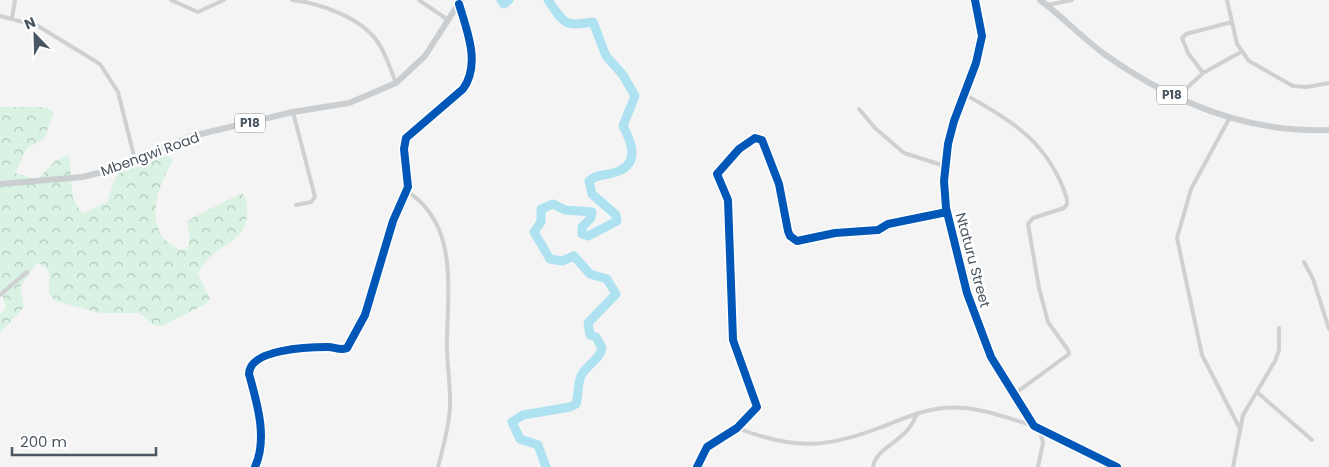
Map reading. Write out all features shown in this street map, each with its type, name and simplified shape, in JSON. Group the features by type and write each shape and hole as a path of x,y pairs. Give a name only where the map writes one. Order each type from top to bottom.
{"main road":[{"name":"P18","path":"1040,0 1105,55 1177,98 1229,119 1300,131 1329,130"},
{"name":"Mbengwi Road","path":"0,184 82,177 135,160 192,136 293,112 349,103 396,82 425,56 460,2"}],"street":[{"path":"12,18 15,0"},
{"path":"171,0 198,12 224,0"},
{"path":"292,0 304,2 342,16 366,29 382,49 396,82"},
{"path":"419,0 449,21"},
{"name":"Ntaturu Street","path":"975,0 982,36 976,63 954,121 945,166 944,198 978,325 991,357 1034,426 1116,467"},
{"path":"1047,5 1072,0"},
{"path":"1226,0 1241,52 1249,61 1292,86 1320,86 1329,83"},
{"path":"255,467 261,448 261,433 249,374 250,366 258,358 291,350 328,346 347,348 365,315 408,183 404,149 406,138 463,89 470,80 473,68 471,46 460,2"},
{"path":"0,16 38,26 100,64 118,92 135,160"},
{"path":"1203,73 1188,53 1182,38 1186,34 1232,22"},
{"path":"1177,98 1203,73 1241,52"},
{"path":"964,94 1006,117 1046,154 1067,199 1067,204 1064,208 1033,218 1028,224 1039,288 1048,322 1069,354 1013,395"},
{"path":"859,109 875,128 904,153 945,166"},
{"path":"293,112 315,197 308,203 296,205"},
{"path":"1229,119 1191,189 1177,238 1202,355 1239,428"},
{"path":"697,467 707,447 738,428 757,407 733,340 728,200 717,174 730,158 752,140 758,138 762,140 779,184 790,236 797,240 835,233 878,230 888,224 947,212"},
{"path":"405,190 423,203 432,215 449,266 447,340 450,408 438,467"},
{"path":"1304,262 1313,279 1329,329"},
{"path":"0,295 27,272"},
{"path":"1233,467 1239,428 1243,416 1275,361 1279,350 1279,328"},
{"path":"1257,392 1312,440"},
{"path":"738,428 776,441 805,445 824,444 845,441 917,412 945,407 971,409 1034,426"},
{"path":"874,467 877,456 902,438 910,429 917,412"},
{"path":"1038,467 1043,443 1040,430"}],"green space":[{"path":"0,107 44,107 54,112 44,139 27,148 15,173 37,180 55,161 69,155 73,198 82,214 107,202 117,175 130,160 144,153 151,152 159,153 173,160 157,198 156,219 164,239 178,249 187,249 190,239 187,222 242,193 247,203 244,227 238,236 210,257 201,267 198,274 210,299 204,305 162,326 154,325 139,313 100,313 55,301 49,294 49,271 39,263 36,264 20,287 24,307 0,333 0,315 6,308 0,288"}],"waterway":[{"path":"501,0 504,4 509,0"},
{"path":"546,467 538,445 520,439 512,422 523,415 570,407 576,404 581,376 599,356 602,348 596,337 590,335 588,323 616,294 607,279 590,274 574,256 562,261 550,259 534,232 541,222 541,209 553,204 565,210 592,212 591,218 582,227 582,234 588,236 617,221 616,215 592,194 589,181 592,178 619,171 630,162 632,157 631,144 623,126 635,96 623,75 606,56 593,22 570,24 562,19 548,0"}],"cycle path":[{"path":"975,0 982,36 976,63 954,121 948,144 944,181 946,208 967,293 991,357 1034,426 1117,467"},
{"path":"255,467 259,456 261,432 258,409 249,374 252,366 259,359 281,351 319,347 347,348 365,315 393,221 408,187 404,149 406,138 463,89 468,79 471,69 471,47 459,4"},
{"path":"697,467 707,447 737,428 757,407 733,340 728,200 717,174 739,149 755,138 762,140 779,184 788,231 790,236 797,241 835,233 878,230 888,224 947,212"}]}
